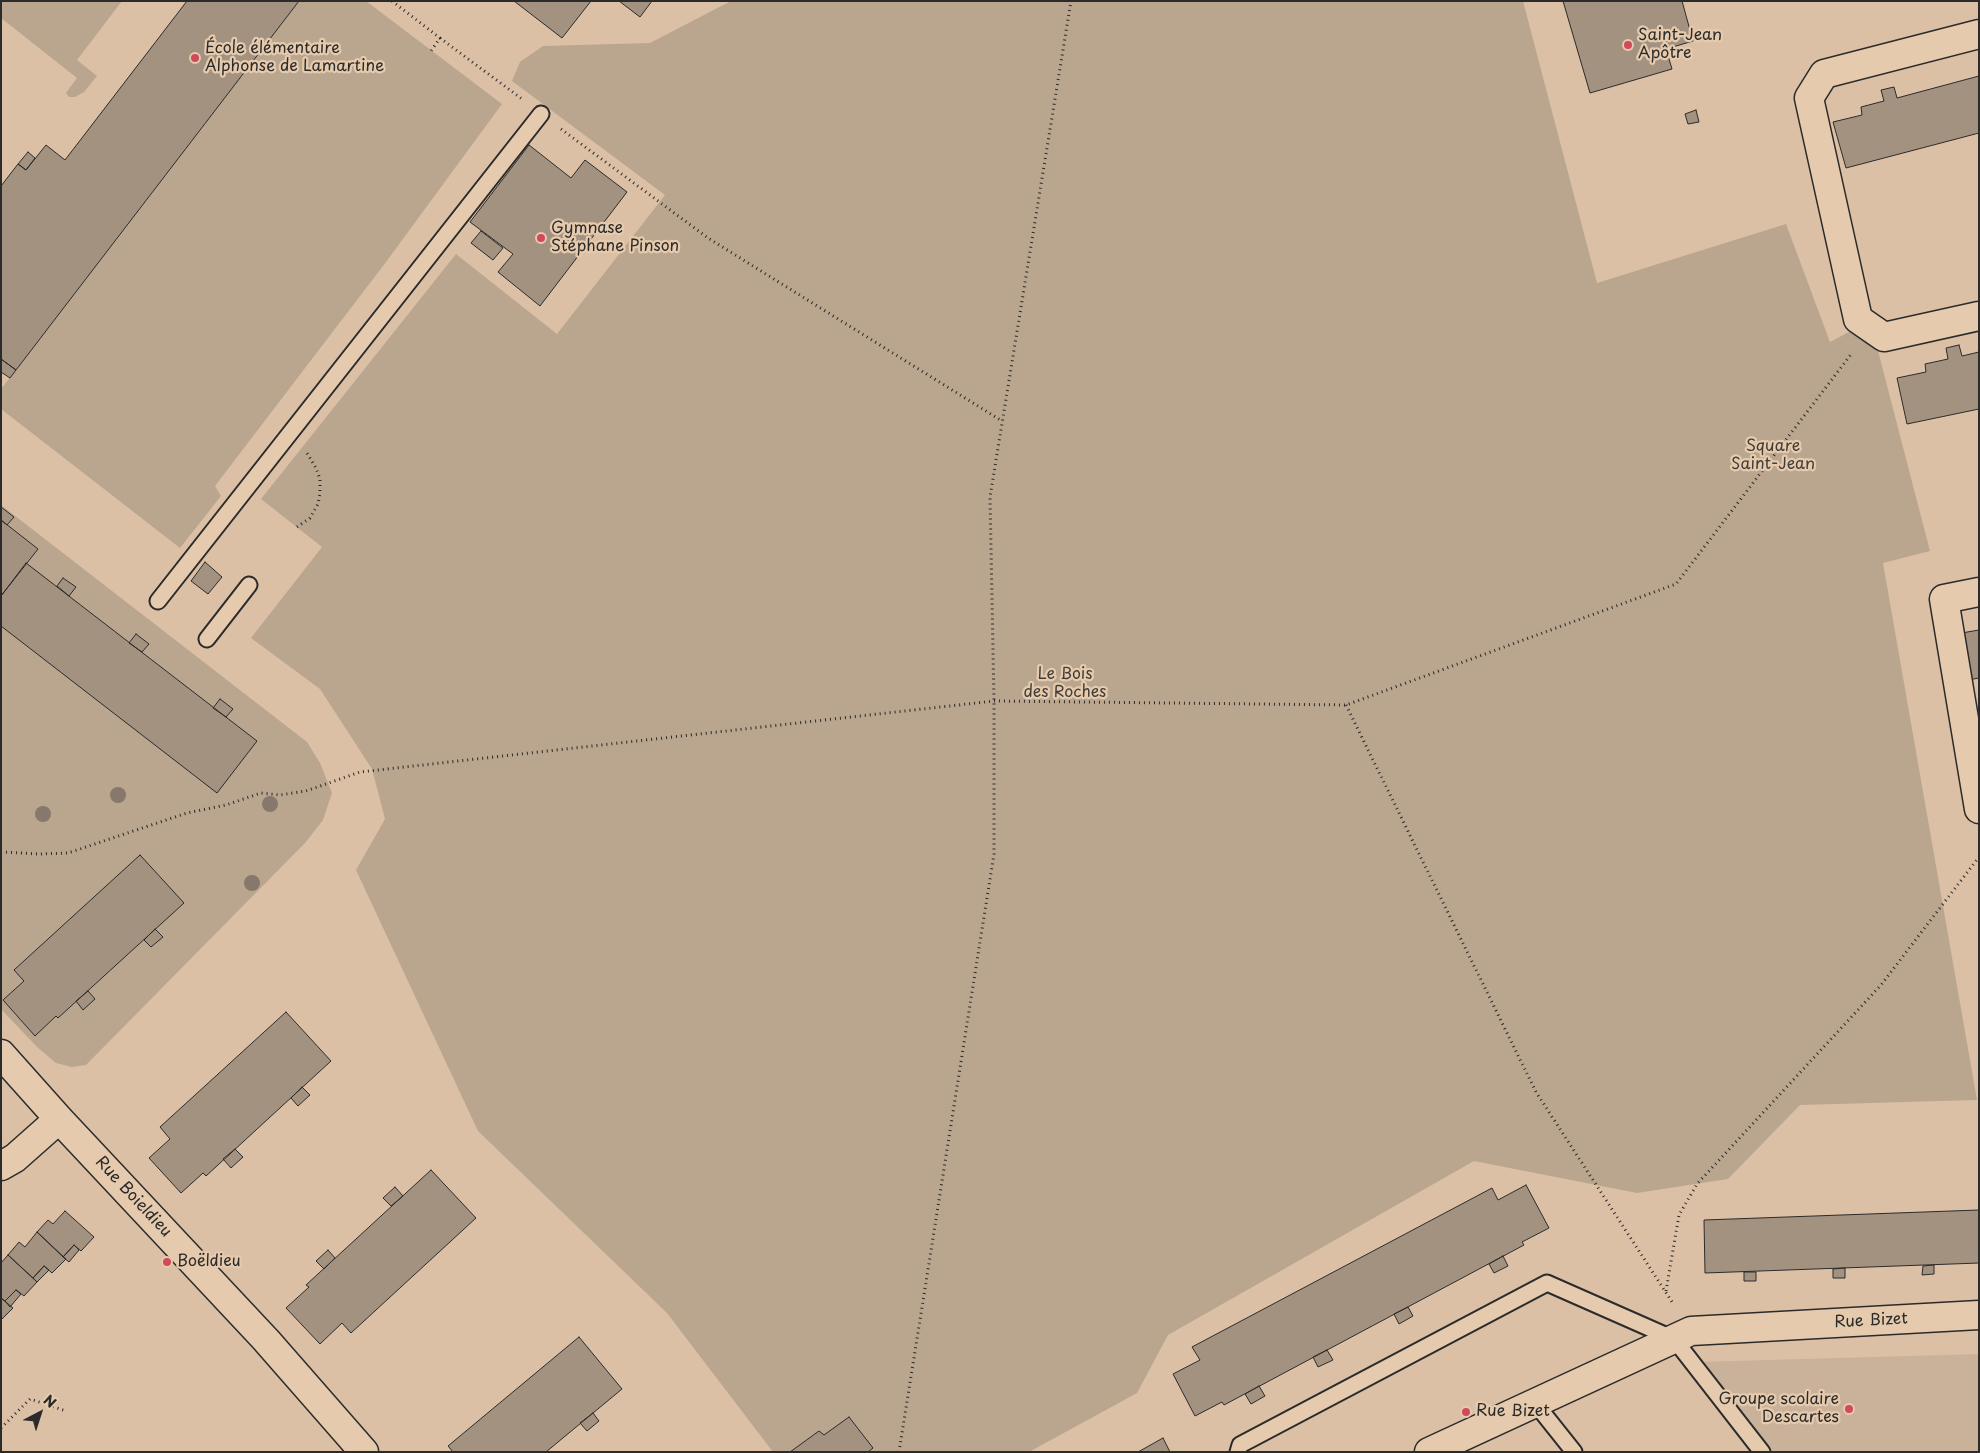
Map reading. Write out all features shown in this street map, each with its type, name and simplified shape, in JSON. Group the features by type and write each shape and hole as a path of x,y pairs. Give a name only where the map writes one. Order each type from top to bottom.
{"street":[{"path":"1979,34 1824,74 1809,98 1858,319 1884,337 1979,316"},
{"path":"1979,592 1944,599 1979,809"},
{"name":"Rue Boieldieu","path":"1,1054 59,1119 266,1340 364,1452"},
{"path":"1,1166 15,1158 59,1119"},
{"name":"Rue Bizet","path":"1429,1452 1682,1335 1979,1315"}],"lane":[{"path":"158,602 541,114"},
{"path":"207,639 249,585"},
{"path":"1238,1452 1240,1444 1547,1283 1682,1335 1762,1452"},
{"path":"1535,1403 1574,1452"}],"path":[{"path":"392,1 708,238 1002,421"},
{"path":"898,1452 994,854 994,701 990,497 1071,1"},
{"path":"431,51 440,38"},
{"path":"1,852 68,853 187,812 226,805 260,793 280,795 306,791 360,772 994,701 1346,705 1676,584 1871,328"},
{"path":"291,433 311,458 320,479 318,504 310,518 297,527"},
{"path":"1346,705 1536,1092 1665,1292 1682,1335"},
{"path":"1665,1292 1679,1215 1697,1184 1881,985 1979,857"},
{"path":"1,1428 30,1399 66,1411"}],"shaded area":[{"name":"Groupe scolaire Descartes","path":"1979,1354 1979,1452 1752,1452 1686,1367 1697,1362"}],"green space":[{"path":"1,1 122,1 77,60 97,76 84,92 75,97 69,97 66,93 77,78 1,18"},
{"path":"299,1 366,1 502,104 386,262 215,486 221,496 180,548 1,409 1,389"},
{"name":"Le Bois des Roches","path":"731,1 1523,1 1597,283 1786,224 1830,342 1849,332 1877,347 1930,551 1883,563 1977,1100 1800,1105 1728,1179 1637,1193 1474,1161 1168,1335 1137,1393 1029,1452 773,1452 667,1313 478,1131 356,870 385,819 372,769 320,689 251,638 322,547 261,499 456,254 557,334 665,195 512,81 520,62 543,46 650,43"},
{"path":"1,505 307,742 320,763 332,793 323,820 305,843 86,1065 72,1067 56,1063 37,1047 1,1009"}],"building":[{"path":"187,1 299,1 16,370 1,359 1,186 18,164 26,170 46,145 65,160"},
{"path":"514,1 591,1 562,38"},
{"path":"619,1 652,1 640,17"},
{"name":"Saint-Jean Apôtre","path":"1563,1 1682,1 1693,41 1666,49 1672,69 1590,93"},
{"path":"1979,76 1979,133 1846,168 1833,122 1862,115 1861,107 1884,101 1881,90 1894,87 1897,98"},
{"path":"1696,110 1699,122 1688,124 1685,114"},
{"name":"Gymnase Stéphane Pinson","path":"529,145 571,178 585,160 627,192 540,306 498,272 513,254 470,222"},
{"path":"28,152 35,158 26,170 18,164"},
{"path":"481,231 503,248 493,260 471,243"},
{"path":"1959,345 1962,356 1979,352 1979,409 1907,424 1897,378 1926,372 1925,364 1948,359 1946,348"},
{"path":"1,359 16,370 10,378 1,372"},
{"path":"1,507 14,517 7,525 1,520"},
{"path":"1,520 38,549 1,596"},
{"path":"205,562 222,577 208,594 191,581"},
{"path":"26,563 257,741 217,793 1,626 1,596"},
{"path":"63,578 76,587 69,596 57,586"},
{"path":"1979,630 1979,678 1958,682 1950,635"},
{"path":"136,634 149,644 142,652 129,643"},
{"path":"220,699 233,709 226,717 213,708"},
{"path":"140,855 184,903 58,1018 56,1016 35,1036 3,1000 24,981 14,970"},
{"path":"155,929 163,937 151,947 144,940"},
{"path":"88,991 95,999 83,1010 76,1001"},
{"path":"286,1012 331,1061 206,1176 203,1173 181,1193 149,1158 170,1139 160,1127"},
{"path":"302,1087 310,1095 298,1106 291,1098"},
{"path":"235,1149 243,1157 231,1168 223,1159"},
{"path":"431,1170 476,1218 351,1333 342,1323 320,1344 286,1308 309,1287 306,1285"},
{"path":"1526,1185 1549,1228 1522,1242 1524,1245 1224,1405 1222,1402 1195,1416 1173,1374 1200,1360 1192,1347 1492,1188 1498,1200"},
{"path":"395,1187 403,1196 391,1206 383,1198"},
{"path":"1979,1210 1979,1263 1705,1273 1704,1220"},
{"path":"65,1211 94,1237 81,1251 74,1245 63,1257 37,1232 48,1220 53,1224"},
{"path":"37,1232 66,1259 52,1273 44,1266 33,1278 8,1255 19,1242 25,1247"},
{"path":"74,1245 79,1250 69,1262 63,1257"},
{"path":"328,1250 335,1258 324,1269 316,1261"},
{"path":"8,1255 37,1282 24,1296 16,1290 5,1301 1,1298 1,1263"},
{"path":"1503,1256 1508,1266 1494,1273 1489,1264"},
{"path":"1934,1265 1934,1274 1922,1275 1923,1266"},
{"path":"44,1266 49,1270 37,1282 33,1278"},
{"path":"1845,1268 1845,1278 1833,1278 1833,1269"},
{"path":"1744,1272 1756,1272 1756,1281 1744,1281"},
{"path":"16,1290 21,1294 10,1307 5,1301"},
{"path":"1,1298 13,1308 1,1320"},
{"path":"1408,1307 1413,1316 1399,1324 1394,1314"},
{"path":"579,1337 622,1389 546,1452 453,1452 448,1446"},
{"path":"1327,1350 1333,1360 1318,1367 1313,1357"},
{"path":"1259,1386 1265,1396 1251,1404 1245,1394"},
{"path":"593,1413 599,1421 587,1431 580,1423"},
{"path":"849,1417 873,1448 868,1452 790,1452 819,1431 824,1435"},
{"path":"1163,1438 1170,1452 1138,1452"}],"place":[{"name":"Saint-Jean Apôtre","path":"1628,45"},
{"name":"École élémentaire Alphonse de Lamartine","path":"195,58"},
{"name":"Gymnase Stéphane Pinson","path":"541,238"},
{"name":"Boëldieu","path":"167,1262"},
{"name":"Groupe scolaire Descartes","path":"1849,1409"},
{"name":"Rue Bizet","path":"1466,1412"}],"park label":[{"name":"Square Saint-Jean","path":"1773,456"}]}
